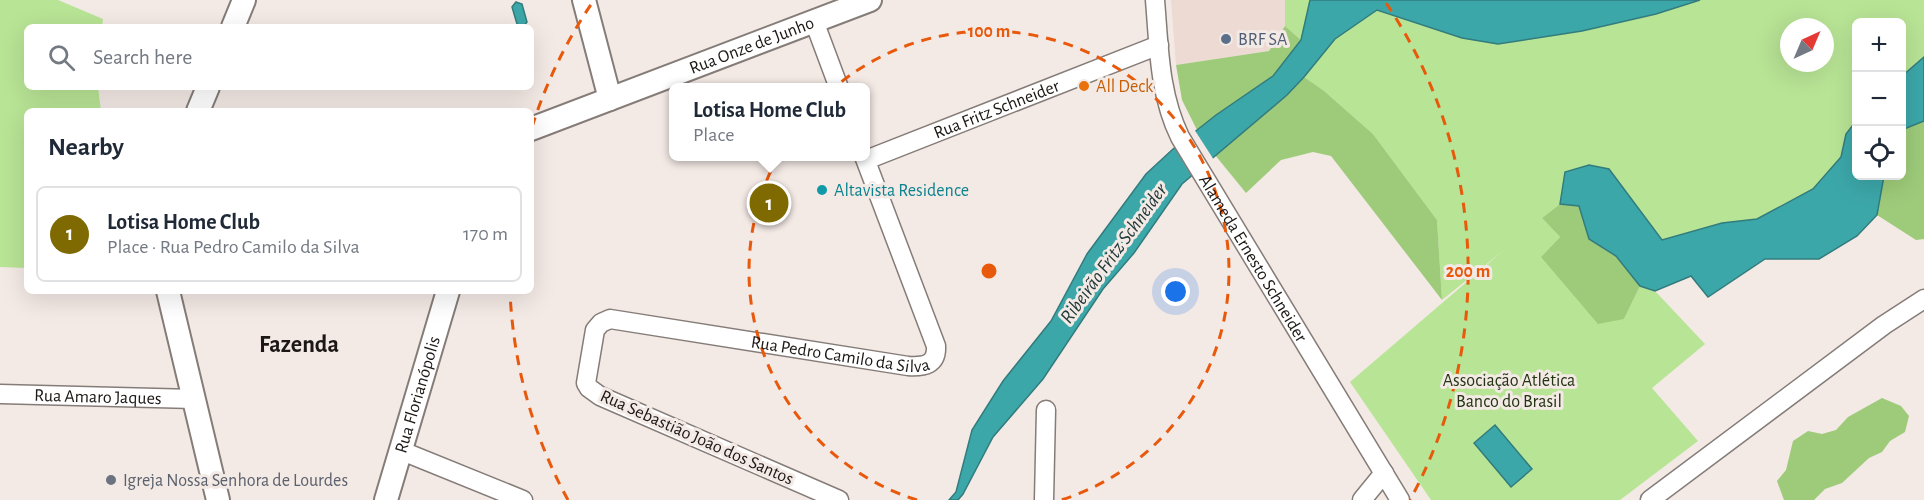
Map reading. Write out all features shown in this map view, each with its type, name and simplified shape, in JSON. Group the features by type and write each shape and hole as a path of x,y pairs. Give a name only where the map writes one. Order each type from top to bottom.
{"main road":[{"path":"234,24 244,0"},
{"path":"584,0 610,99"},
{"name":"Rua Onze de Junho","path":"534,129 870,0"},
{"path":"199,108 207,90"},
{"path":"169,294 218,500"},
{"name":"Rua Florianópolis","path":"386,500 447,294"}],"street":[{"name":"Alameda Ernesto Schneider","path":"1155,0 1166,103 1180,137 1400,500"},
{"path":"814,21 837,83"},
{"name":"Rua Fritz Schneider","path":"870,156 1159,45"},
{"name":"Rua Pedro Camilo da Silva","path":"589,388 586,382 595,330 601,323 610,319 909,366 922,367 933,362 936,346 866,161"},
{"path":"1650,500 1876,331 1924,299"},
{"name":"Rua Sebastião João dos Santos","path":"589,388 600,396 838,500"},
{"name":"Rua Amaro Jaques","path":"0,394 194,399"},
{"path":"1044,500 1046,410"},
{"path":"402,451 524,500"},
{"path":"1362,500 1384,473"}],"shaded area":[{"name":"BRF SA","path":"1171,0 1285,0 1285,26 1269,51 1176,65"}],"green space":[{"path":"0,0 58,0 103,19 102,24 24,24 24,90 98,90 101,108 24,108 24,268 0,267"},
{"path":"1285,0 1310,0 1301,40 1285,26"},
{"name":"Associação Atlética Banco do Brasil","path":"1700,0 1924,0 1924,57 1906,73 1906,18 1852,18 1852,126 1846,134 1841,157 1813,189 1757,219 1722,223 1662,240 1609,169 1565,172 1560,204 1542,218 1560,237 1541,257 1624,319 1640,286 1655,291 1705,344 1652,388 1698,441 1620,500 1431,500 1350,382 1504,250 1442,300 1437,220 1373,134 1323,90 1304,77 1335,39 1378,9 1462,38 1656,14"},
{"path":"1285,26 1301,40 1273,76 1197,130 1182,100 1176,65 1269,51"},
{"path":"1304,77 1323,90 1373,134 1437,220 1442,300 1331,156 1313,152 1281,160 1246,193 1215,155 1287,95"},
{"path":"1924,121 1924,239 1916,240 1877,215 1883,180 1906,180 1906,128"},
{"path":"1560,204 1579,206 1589,239 1616,256 1640,286 1624,319 1598,324 1541,257 1560,237 1542,218"},
{"path":"1882,398 1901,406 1909,416 1905,432 1890,441 1882,452 1869,458 1842,483 1825,489 1814,500 1784,500 1777,481 1786,470 1793,441 1808,431 1822,434 1836,430 1848,417"}],"water":[{"name":"Ribeirão Fritz Schneider","path":"1310,0 1700,0 1656,14 1582,31 1498,44 1462,38 1377,10 1335,39 1287,95 1182,184 1134,253 1103,289 1043,379 993,437 963,494 958,500 949,500 956,492 972,430 1003,381 1051,321 1087,254 1146,174 1216,115 1273,76 1301,40"},
{"path":"516,2 522,4 527,22 525,24 517,24 512,7"},
{"path":"1924,57 1924,121 1906,128 1906,126 1906,73"},
{"path":"1852,126 1852,180 1883,180 1877,215 1857,236 1819,259 1765,259 1708,297 1691,276 1655,291 1640,286 1616,256 1589,239 1579,206 1560,204 1565,172 1589,165 1609,169 1662,240 1722,223 1757,219 1813,189 1841,157 1846,134"},
{"path":"1495,425 1532,469 1511,487 1474,443"}],"pier":[{"path":"1194,129 1214,160 1195,177 1174,144"}],"place":[{"name":"BRF SA","path":"1226,39"},
{"name":"All Deck","path":"1084,86"},
{"name":"Altavista Residence","path":"822,190"},
{"name":"Lotisa Home Club","path":"769,203"},
{"name":"Igreja Nossa Senhora de Lourdes","path":"111,480"}],"district":[{"name":"Fazenda","path":"299,344"}]}
